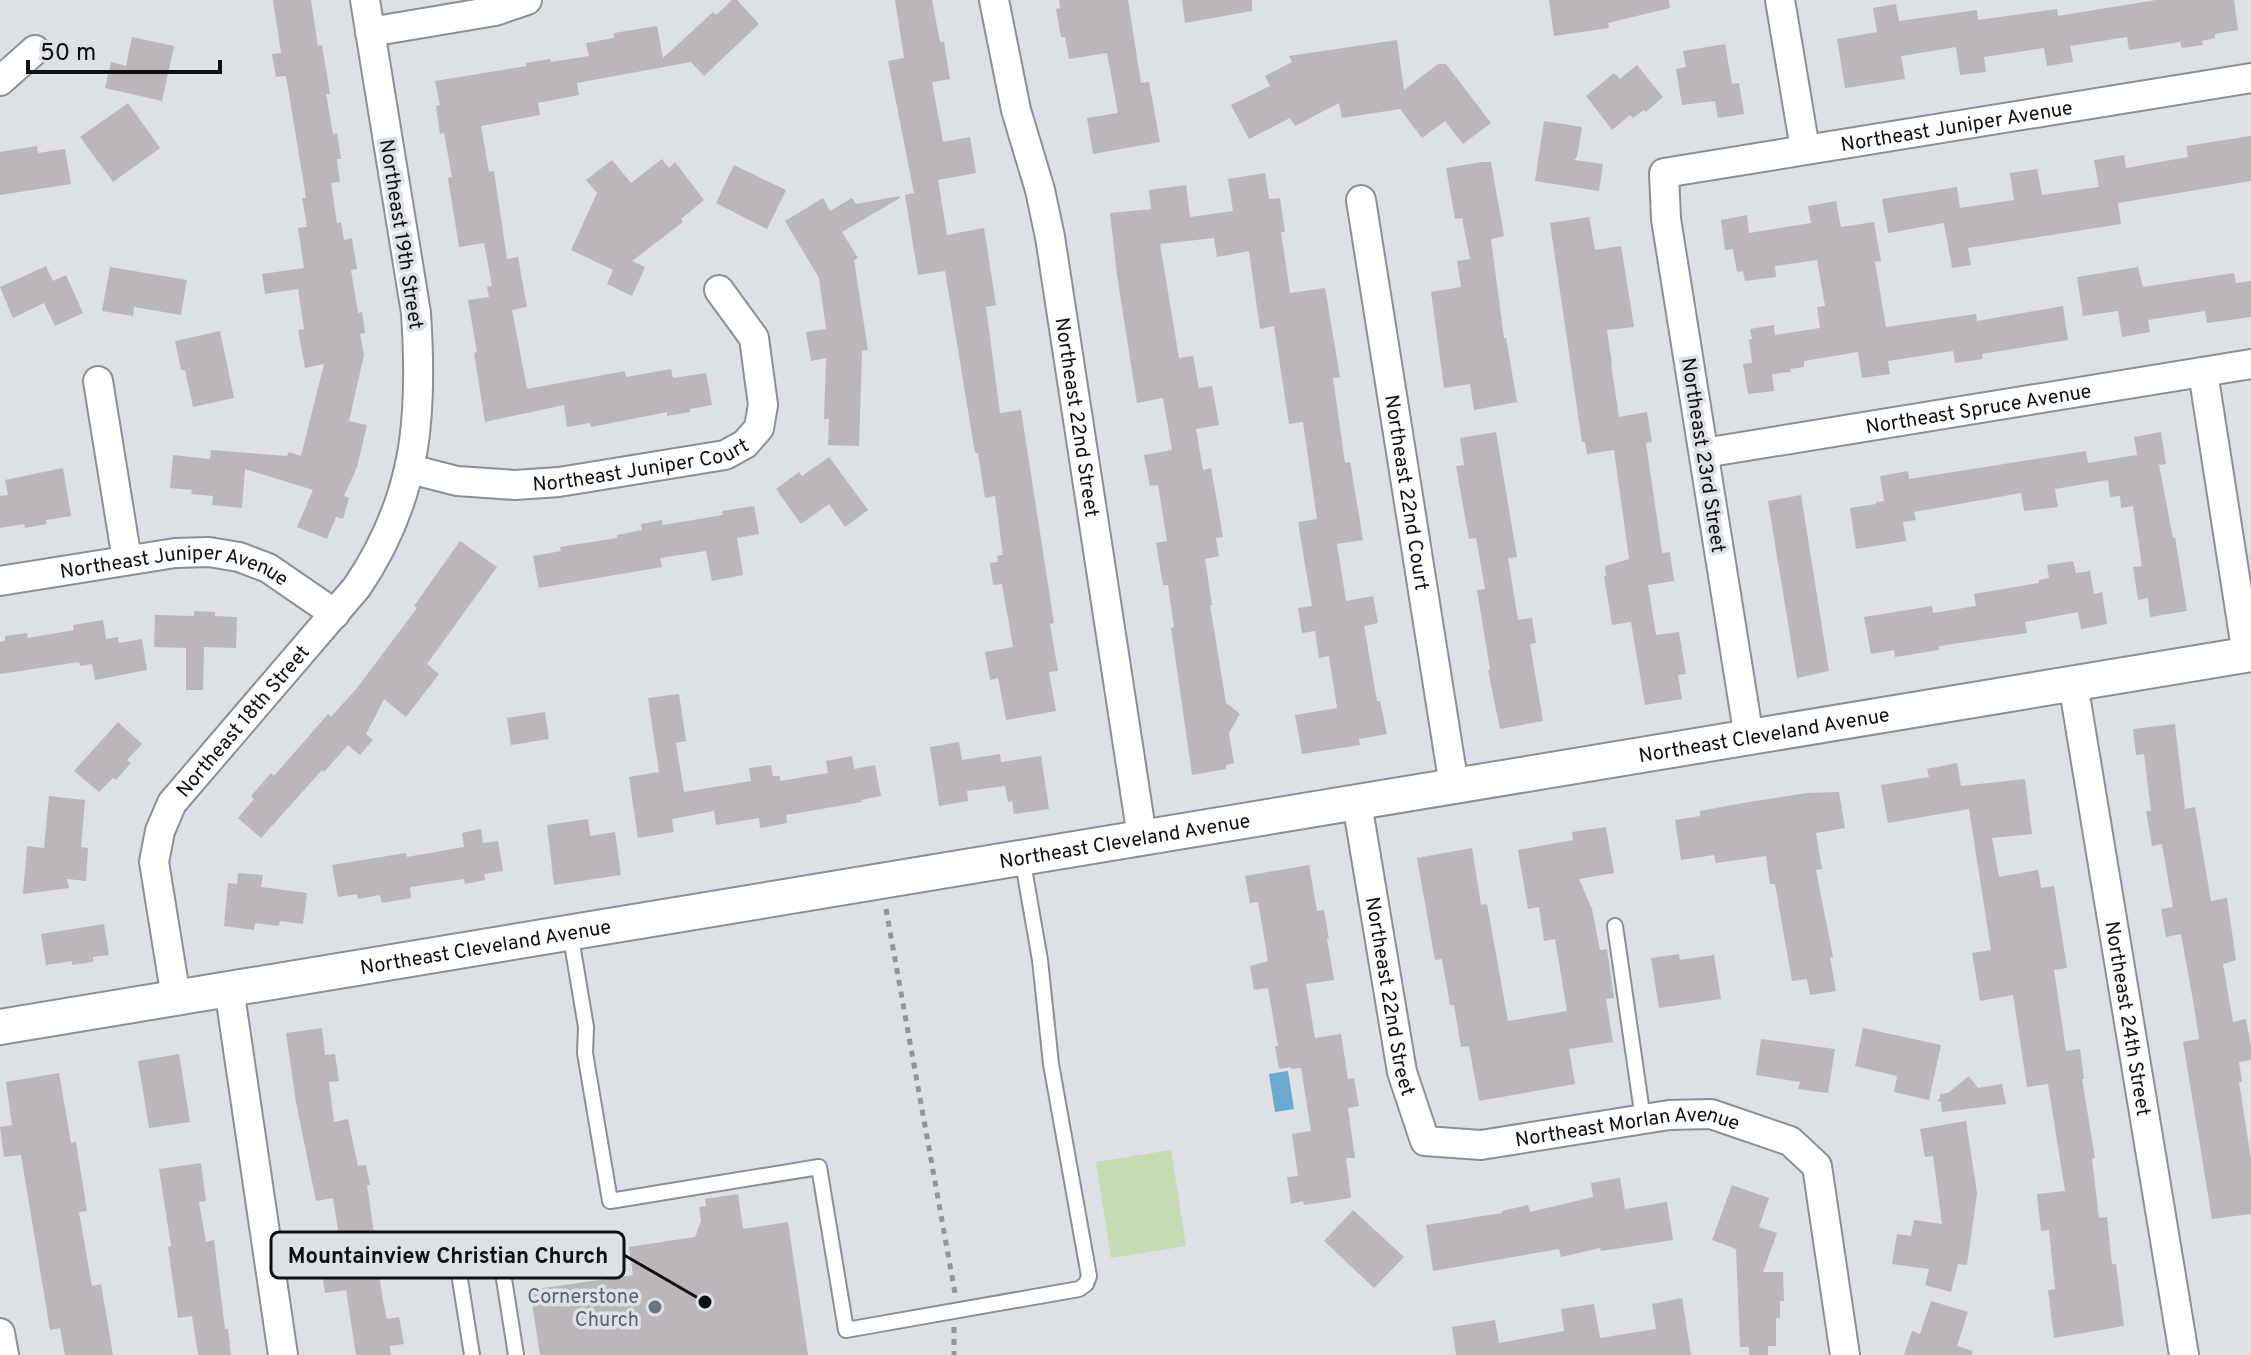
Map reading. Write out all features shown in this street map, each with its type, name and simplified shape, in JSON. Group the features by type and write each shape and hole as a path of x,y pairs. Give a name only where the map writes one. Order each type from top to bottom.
{"street":[{"name":"Northeast 19th Street","path":"365,0 416,313 419,408 410,469"},
{"path":"370,32 495,11 527,0"},
{"name":"Northeast 22nd Street","path":"994,0 1016,110 1040,190 1050,237 1142,837"},
{"path":"1780,0 1805,149"},
{"path":"0,81 35,50"},
{"name":"Northeast Juniper Avenue","path":"1664,173 2251,78"},
{"name":"Northeast 23rd Street","path":"1664,173 1666,219 1749,738"},
{"name":"Northeast 22nd Court","path":"1361,200 1454,786"},
{"name":"Northeast Juniper Court","path":"410,469 457,481 490,485 559,482 725,455 745,444 759,428 763,405 754,338 719,290"},
{"name":"Northeast Spruce Avenue","path":"1704,453 2251,364"},
{"path":"2203,372 2249,654"},
{"path":"98,381 127,560"},
{"name":"Northeast 18th Street","path":"176,998 154,862 160,831 172,803 335,614 374,562 392,525 410,469"},
{"name":"Northeast Juniper Avenue","path":"0,581 175,553 209,552 239,557 268,568 335,614"},
{"name":"Northeast Cleveland Avenue","path":"0,1027 2249,654"},
{"name":"Northeast 24th Street","path":"2073,683 2184,1355"},
{"name":"Northeast 22nd Street","path":"1357,803 1402,1072 1425,1141"},
{"path":"229,988 283,1355"},
{"name":"Northeast Morlan Avenue","path":"1425,1141 1481,1145 1691,1113 1711,1114 1790,1141 1817,1166 1845,1355"},
{"path":"0,1333 4,1355"}],"lane":[{"path":"570,932 586,1027 585,1053 610,1201 819,1167 846,1330 1079,1289 1086,1284 1089,1276 1050,1057 1040,960 1022,857"},
{"path":"1615,926 1643,1119"},
{"path":"498,1241 516,1355"},
{"path":"455,1248 472,1355"}],"path":[{"path":"881,881 955,1290 954,1355"}],"green space":[{"path":"1171,1150 1186,1246 1111,1258 1096,1162"}],"water":[{"path":"1288,1071 1294,1109 1275,1112 1269,1074"}],"building":[{"path":"273,0 311,0 318,46 322,45 333,134 337,133 341,159 337,159 340,182 331,183 337,223 341,222 344,240 352,238 357,269 351,270 358,313 362,312 365,333 360,334 364,355 349,421 367,425 357,467 344,496 349,498 343,519 336,517 327,539 297,527 313,490 245,469 242,508 212,505 213,496 170,488 173,455 210,459 211,450 287,456 289,452 301,456 324,364 305,368 298,330 304,329 298,289 265,294 262,274 304,268 298,228 307,227 302,198 306,198 286,76 276,77 272,54 281,53"},
{"path":"732,0 737,0 759,24 704,76 691,62 577,83 579,95 538,103 540,115 481,126 489,172 494,171 507,259 518,257 527,307 512,310 527,389 625,371 626,377 671,369 673,378 706,373 712,405 690,409 690,412 667,416 667,412 591,427 590,423 567,427 564,405 485,422 468,300 489,297 487,287 492,286 484,243 459,247 448,178 452,177 444,133 440,134 436,106 440,105 435,81 550,59 551,62 589,56 586,43 614,38 614,33 657,26 663,58 713,12 716,15"},
{"path":"895,0 932,0 950,79 932,82 943,142 970,137 976,173 938,180 947,235 984,228 996,305 986,307 1000,413 1021,410 1054,623 1050,624 1058,671 1049,672 1056,711 1006,720 998,678 990,680 985,652 1013,647 1002,584 993,585 990,563 998,562 997,556 1003,555 995,496 985,498 978,453 975,453 945,271 918,275 905,195 914,193 888,61 904,58"},
{"path":"1059,0 1128,0 1141,83 1149,82 1160,142 1093,154 1087,118 1118,113 1107,53 1069,59 1056,9 1060,8"},
{"path":"1182,0 1252,0 1252,11 1185,23"},
{"path":"1549,0 1669,0 1670,8 1608,23 1609,28 1554,36"},
{"path":"2156,0 2234,0 2238,30 2215,34 2215,38 2202,41 2203,45 2182,48 2180,42 2129,50 2127,37 2070,46 2073,62 2047,66 2044,48 1984,57 1986,72 1960,75 1956,47 1901,56 1905,79 1845,88 1837,39 1877,32 1873,8 1896,4 1899,21 1977,10 1978,20 2057,9 2058,16"},
{"path":"132,37 174,46 162,101 105,88 111,62 126,66"},
{"path":"1397,40 1404,90 1438,64 1446,64 1491,123 1463,144 1445,121 1422,138 1400,109 1342,118 1339,103 1295,126 1290,118 1249,139 1231,105 1270,86 1265,76 1292,62 1289,56"},
{"path":"1725,44 1732,84 1739,83 1744,114 1718,118 1715,101 1682,105 1676,69 1686,67 1683,51"},
{"path":"1637,65 1663,97 1646,112 1644,110 1633,118 1630,115 1612,130 1586,96 1614,73 1620,79"},
{"path":"128,103 160,148 113,182 80,137"},
{"path":"1544,121 1582,127 1574,160 1603,164 1599,191 1535,181"},
{"path":"2251,136 2251,181 2118,203 2121,224 1968,248 1971,265 1952,268 1944,223 1888,233 1882,199 1957,187 1960,208 2014,200 2010,173 2037,169 2042,195 2099,187 2094,160 2124,155 2126,168 2188,157 2186,146"},
{"path":"37,146 38,153 65,149 71,184 0,195 0,152"},
{"path":"662,159 669,168 675,162 704,200 681,219 683,222 632,261 645,267 632,296 607,284 613,270 571,250 597,193 586,180 612,160 631,183"},
{"path":"1491,162 1504,236 1491,239 1504,338 1517,402 1474,410 1470,384 1444,388 1431,292 1461,287 1457,261 1470,259 1462,218 1455,219 1446,168"},
{"path":"734,165 786,190 767,229 716,203"},
{"path":"1265,173 1269,199 1280,198 1285,232 1281,232 1290,293 1325,288 1340,377 1333,378 1345,463 1350,462 1363,540 1337,544 1346,601 1373,596 1378,623 1364,626 1377,701 1380,701 1387,734 1359,739 1360,745 1302,754 1295,715 1337,708 1329,656 1319,658 1315,631 1302,633 1298,608 1312,606 1298,522 1317,519 1303,422 1289,424 1274,326 1260,329 1249,251 1217,257 1214,238 1160,244 1179,358 1193,356 1199,388 1212,386 1219,425 1196,429 1203,470 1211,468 1223,537 1216,538 1219,556 1205,559 1226,703 1240,714 1229,733 1234,763 1226,765 1226,769 1192,775 1171,628 1174,627 1168,585 1163,585 1156,543 1167,541 1158,485 1150,486 1144,455 1172,450 1163,398 1137,403 1110,213 1151,209 1149,190 1186,185 1190,217 1233,211 1228,179"},
{"path":"899,196 842,232 858,258 854,260 868,350 862,351 859,446 828,445 829,419 824,419 826,358 811,361 806,332 826,329 819,278 785,221 823,198 830,211 852,198 856,204"},
{"path":"1836,201 1841,227 1874,222 1881,261 1875,262 1886,327 1976,314 1977,321 2063,306 2068,340 1982,354 1983,359 1955,363 1953,351 1888,361 1890,374 1862,378 1858,352 1804,361 1804,367 1772,374 1774,391 1748,394 1743,364 1752,363 1750,329 1774,325 1775,335 1820,328 1817,307 1825,306 1817,260 1775,266 1776,277 1745,281 1743,271 1737,272 1733,249 1725,250 1721,220 1747,215 1749,233 1811,223 1808,206"},
{"path":"1589,217 1595,250 1621,246 1634,327 1607,330 1619,417 1647,412 1652,442 1646,443 1662,553 1670,552 1674,581 1648,585 1656,635 1679,632 1686,674 1678,675 1682,699 1645,705 1631,622 1612,625 1604,576 1605,566 1629,559 1614,450 1587,454 1585,442 1582,442 1550,223"},
{"path":"46,266 53,281 66,275 83,313 55,326 44,303 13,318 0,287"},
{"path":"110,267 187,280 181,315 134,307 133,316 102,311"},
{"path":"2138,267 2143,287 2234,273 2236,283 2251,281 2251,317 2207,323 2205,311 2148,320 2150,332 2122,337 2118,311 2083,316 2077,277"},
{"path":"220,331 234,398 193,407 175,341"},
{"path":"1496,432 1517,557 1508,558 1518,620 1532,618 1536,643 1530,644 1543,721 1500,729 1477,590 1485,589 1476,538 1469,539 1456,466 1464,465 1460,438"},
{"path":"2161,432 2166,464 2159,465 2187,611 2150,617 2148,598 2138,600 2133,567 2142,566 2133,506 2121,508 2120,496 2110,497 2108,480 2055,489 2058,507 2024,511 2021,493 1914,512 1916,520 1903,522 1906,541 1856,549 1850,508 1884,501 1880,476 1908,471 1909,479 2086,451 2088,463 2137,455 2134,437"},
{"path":"829,457 868,510 845,527 829,504 801,524 776,489 799,472 802,476"},
{"path":"63,468 71,516 46,520 47,524 25,528 24,524 0,528 0,496 8,495 5,480"},
{"path":"1801,495 1829,671 1797,678 1768,501"},
{"path":"754,506 759,534 737,538 743,575 712,581 706,551 660,558 662,567 539,588 533,556 561,551 560,547 617,538 617,535 642,530 641,524 662,520 663,525 723,515 722,511"},
{"path":"460,541 497,567 427,664 439,674 406,717 384,699 366,734 373,740 360,755 348,745 261,838 238,818 254,799 251,796 271,773 274,776 328,714 331,717 357,688 417,608 414,606"},
{"path":"2073,561 2076,573 2090,571 2094,594 2102,592 2107,624 2081,629 2078,612 2025,622 2027,633 1939,646 1939,650 1895,657 1894,650 1871,654 1864,617 1932,606 1933,613 1976,606 1974,594 2039,583 2039,580 2049,578 2047,565"},
{"path":"194,611 237,617 236,648 204,647 203,690 186,690 186,648 154,647 155,615 194,616"},
{"path":"103,620 106,639 118,637 119,643 142,639 147,670 95,680 92,664 80,666 79,662 0,674 0,642 5,641 5,636 27,633 28,638 74,630 73,625"},
{"path":"679,694 686,741 676,743 684,792 751,781 749,768 771,765 773,776 780,776 780,781 828,773 826,761 852,756 854,769 875,765 881,796 786,815 787,823 760,828 759,818 716,825 714,811 672,819 674,832 638,838 629,777 659,772 648,698"},
{"path":"545,712 549,739 511,745 507,718"},
{"path":"118,722 142,744 127,760 131,763 116,780 113,778 99,792 74,771"},
{"path":"2175,724 2185,809 2195,807 2211,901 2227,898 2236,960 2223,964 2233,1022 2246,1019 2251,1046 2251,1060 2239,1062 2242,1082 2239,1082 2251,1159 2251,1214 2212,1219 2183,1042 2199,1039 2194,1006 2181,934 2166,937 2161,909 2173,907 2162,844 2152,846 2146,811 2151,811 2144,754 2136,755 2133,729"},
{"path":"959,742 962,760 1000,754 1001,762 1041,756 1049,809 1014,814 1005,786 967,791 968,801 939,806 930,747"},
{"path":"1957,763 1961,786 2025,779 2032,834 1992,838 1999,877 2038,870 2041,888 2054,886 2067,968 2054,970 2066,1051 2080,1049 2095,1158 2092,1159 2099,1218 2107,1217 2124,1326 2054,1338 2048,1290 2055,1289 2049,1230 2041,1231 2037,1194 2065,1191 2048,1084 2027,1087 2013,995 1980,1001 1972,953 1991,950 1969,809 1888,823 1881,785 1929,777 1927,769"},
{"path":"1839,792 1845,828 1816,833 1822,869 1816,870 1833,957 1830,958 1836,991 1810,995 1807,979 1792,981 1775,884 1770,884 1766,856 1716,863 1714,855 1681,860 1675,820 1700,816 1700,811 1743,803 1807,793"},
{"path":"49,796 85,800 81,847 88,848 86,881 67,879 69,888 23,894 27,846 44,848"},
{"path":"588,819 590,836 615,832 621,875 554,885 547,825"},
{"path":"1606,827 1614,873 1579,879 1592,909 1600,950 1607,949 1614,998 1606,999 1613,1042 1569,1049 1575,1084 1479,1101 1469,1046 1461,1047 1442,959 1435,960 1417,858 1472,848 1481,905 1487,904 1508,1021 1567,1011 1555,939 1544,941 1539,907 1528,909 1518,850 1573,840 1572,832"},
{"path":"481,829 483,843 498,841 503,871 484,874 485,880 465,884 464,879 410,887 411,898 382,903 380,895 358,899 357,894 338,897 332,865 464,847 462,833"},
{"path":"1309,865 1317,911 1324,910 1334,980 1306,984 1315,1038 1341,1034 1348,1079 1354,1078 1359,1106 1348,1108 1355,1158 1346,1158 1351,1198 1304,1205 1303,1201 1291,1204 1287,1177 1298,1176 1292,1134 1311,1131 1301,1068 1279,1069 1268,988 1254,990 1250,966 1268,961 1258,902 1250,903 1245,876"},
{"path":"238,873 263,875 261,887 307,893 303,924 280,921 279,926 255,923 254,930 224,926 228,883 237,884"},
{"path":"104,924 109,955 93,957 93,962 46,965 41,934"},
{"path":"1679,954 1680,960 1714,955 1721,999 1659,1008 1651,958"},
{"path":"322,1028 325,1055 335,1054 339,1081 329,1082 334,1122 348,1119 358,1166 366,1165 375,1240 385,1238 388,1257 377,1260 383,1301 387,1319 399,1317 404,1344 390,1346 391,1355 356,1355 346,1290 325,1293 320,1259 342,1256 333,1198 316,1201 286,1033"},
{"path":"1863,1028 1941,1045 1929,1100 1894,1092 1897,1076 1855,1066"},
{"path":"1761,1039 1835,1049 1828,1093 1798,1089 1800,1082 1756,1075"},
{"path":"179,1054 190,1122 149,1128 138,1061"},
{"path":"59,1073 71,1143 76,1142 87,1211 79,1212 92,1286 101,1284 113,1355 65,1355 60,1328 50,1330 21,1155 4,1157 0,1127 12,1125 6,1082"},
{"path":"1969,1076 1978,1088 2002,1084 2006,1104 1942,1112 1941,1102 1937,1101 1940,1094 1948,1093"},
{"path":"1966,1121 1977,1193 1967,1265 1958,1264 1951,1292 1925,1285 1929,1269 1892,1264 1897,1234 1911,1236 1914,1220 1942,1224 1933,1156 1925,1157 1920,1129"},
{"path":"201,1163 206,1201 199,1202 206,1242 214,1240 231,1355 198,1355 192,1316 178,1318 159,1169"},
{"path":"1620,1178 1625,1209 1667,1202 1673,1240 1601,1251 1600,1248 1561,1257 1559,1249 1433,1271 1426,1225 1502,1213 1528,1205 1530,1212 1593,1197 1591,1183"},
{"path":"1732,1185 1769,1198 1759,1227 1777,1233 1763,1272 1783,1272 1784,1301 1780,1301 1780,1318 1776,1318 1776,1346 1768,1346 1768,1355 1749,1355 1749,1347 1740,1347 1736,1249 1712,1240"},
{"path":"738,1194 743,1229 788,1222 808,1355 540,1355 530,1290 633,1275 629,1247 695,1237 701,1221 699,1207 706,1206 705,1199"},
{"path":"1353,1210 1404,1257 1374,1288 1324,1241"},
{"path":"1682,1298 1691,1355 1456,1355 1452,1327 1495,1320 1499,1343 1564,1331 1561,1309 1594,1304 1600,1338 1656,1329 1652,1304"},
{"path":"1931,1301 1968,1312 1957,1346 1973,1351 1972,1355 1904,1355 1912,1331 1920,1334"}],"place":[{"name":"Mountainview Christian Church","path":"705,1302"},
{"name":"Cornerstone Church","path":"655,1307"}]}
